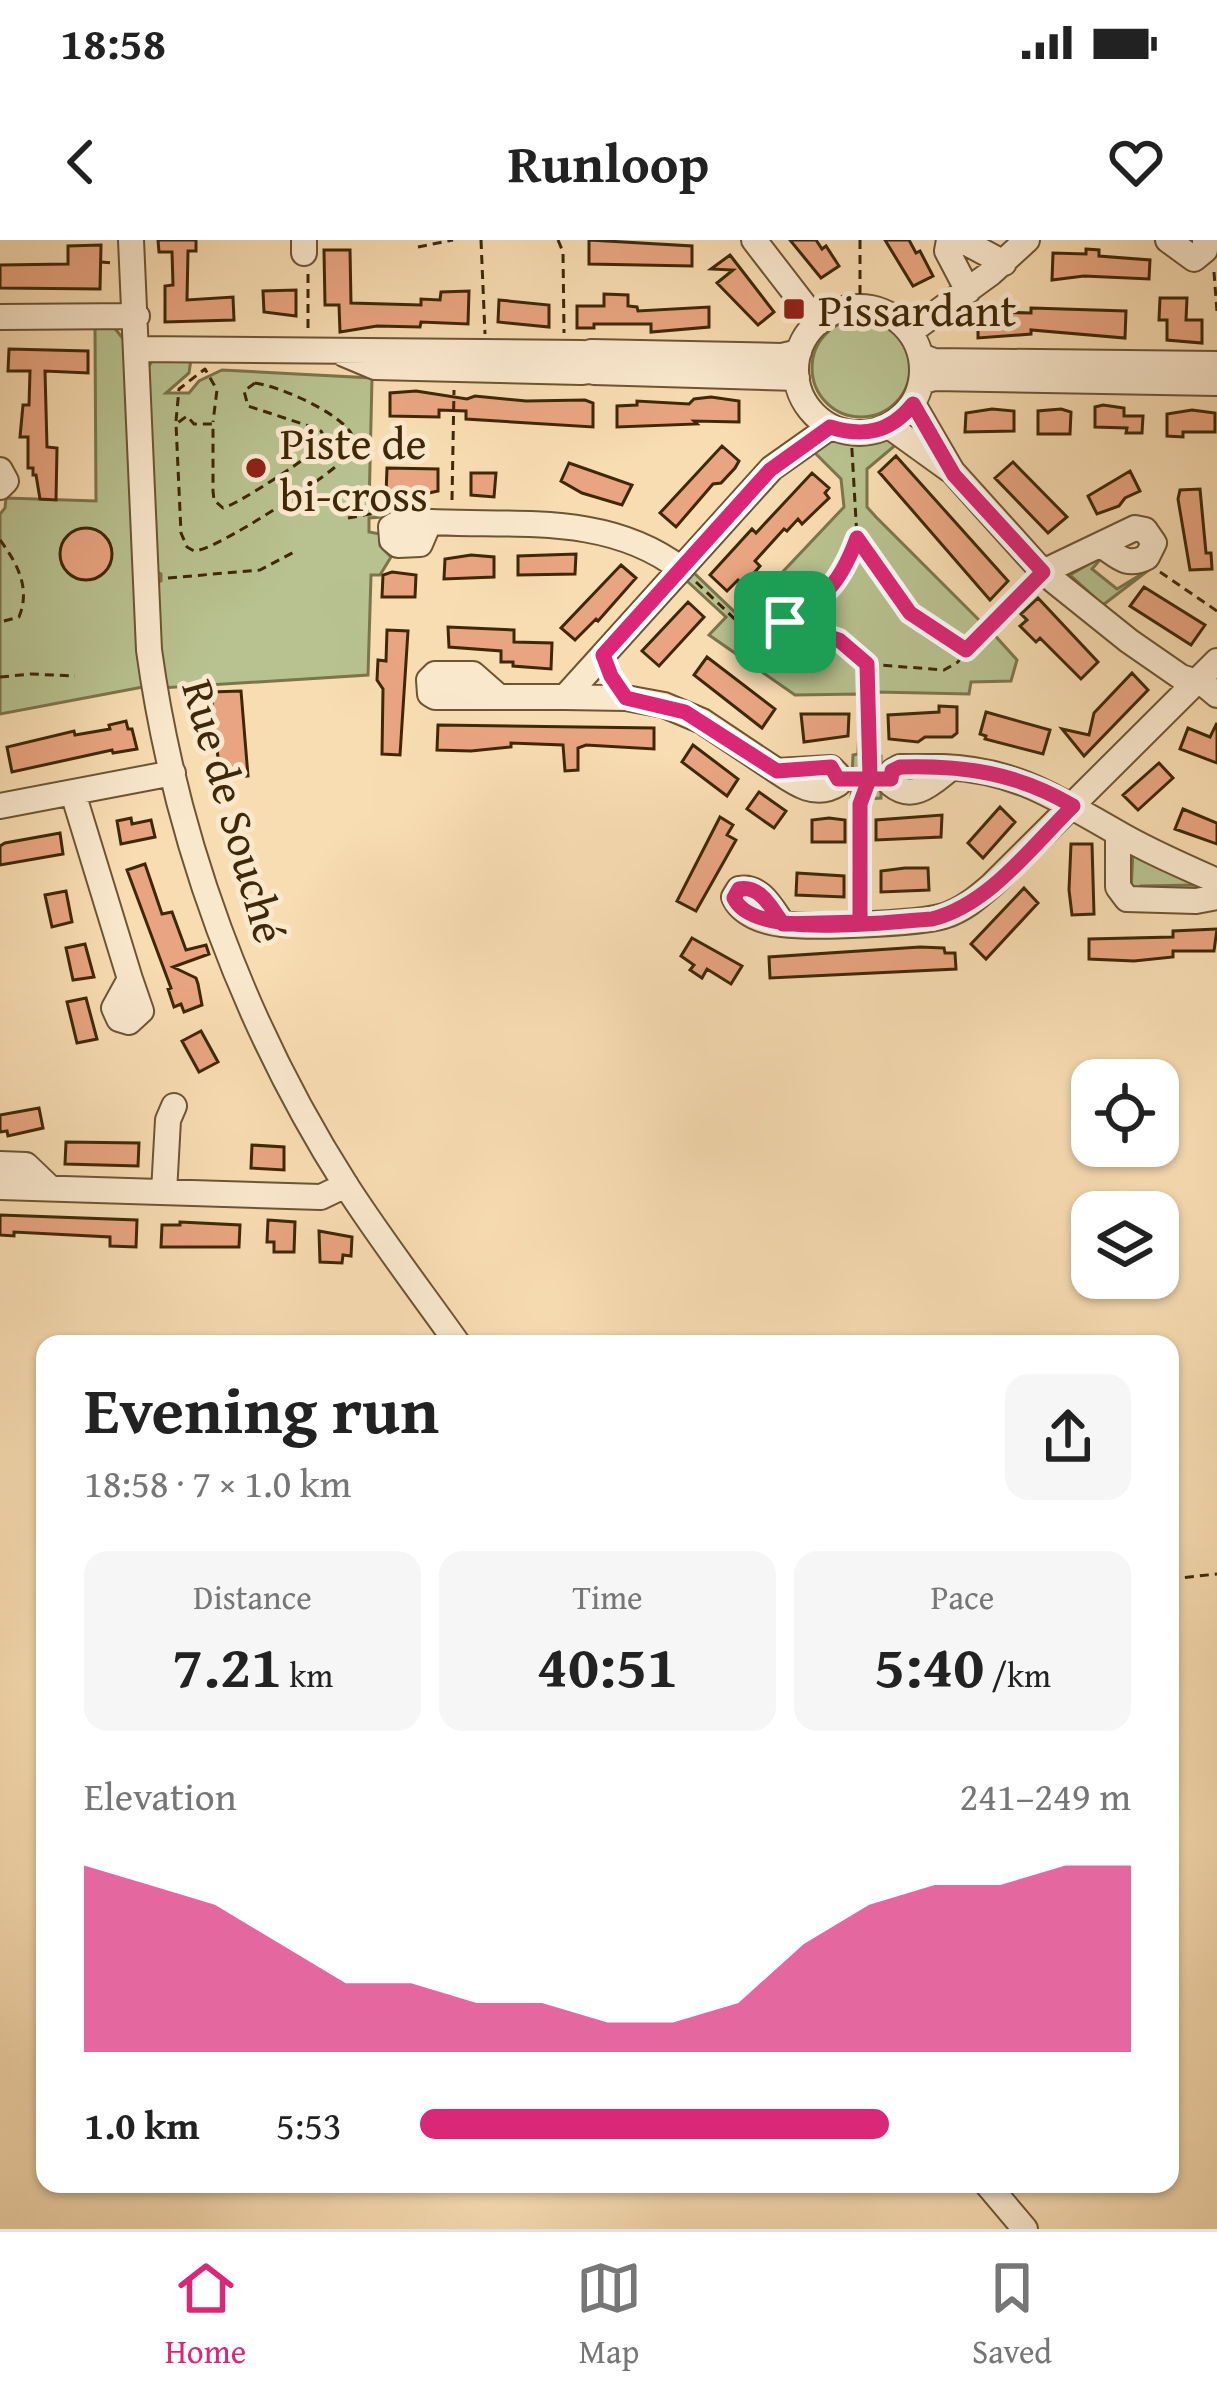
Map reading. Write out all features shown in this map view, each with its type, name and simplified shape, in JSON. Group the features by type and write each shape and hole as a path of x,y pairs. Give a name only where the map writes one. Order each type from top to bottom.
{"street":[{"name":"Rue de Souché","path":"131,240 144,579 154,689 194,853 259,1029 346,1185 452,1335"},
{"path":"754,240 818,323"},
{"path":"949,240 947,251 968,291"},
{"path":"961,240 1004,263"},
{"path":"910,332 1004,263 1027,240"},
{"path":"1168,240 1194,260 1205,250 1204,240"},
{"path":"840,430 807,406 796,378 799,352 818,323 844,309 886,313 910,332 918,381 952,471"},
{"path":"0,317 137,316"},
{"path":"137,349 336,351 367,365 486,351 718,365 796,378"},
{"path":"718,365 799,352"},
{"path":"404,359 454,370 582,360"},
{"path":"889,426 934,361 1217,364"},
{"path":"918,381 1217,383"},
{"path":"565,697 772,468 807,406"},
{"path":"772,468 840,430 889,426 952,471 1043,572 1129,641 1206,689"},
{"path":"0,470 6,481 0,487"},
{"path":"393,523 392,540 410,547 423,542 440,523 574,526 605,531 648,547 681,569"},
{"path":"1043,572 1140,528 1153,538 1154,548 1147,557"},
{"path":"603,655 626,698"},
{"path":"783,924 932,919 964,908 1206,689 1217,661"},
{"path":"498,695 626,698 685,712 806,790 831,789 838,779"},
{"path":"880,778 900,767 951,768 1014,778 1217,881"},
{"path":"0,806 173,773"},
{"path":"73,793 130,979"},
{"path":"1118,834 1118,887 1127,899 1217,897"},
{"path":"164,1192 168,1120 174,1106"},
{"path":"0,1164 26,1166 50,1189"},
{"path":"0,1186 321,1197 346,1185"},
{"path":"995,2193 1025,2229"}],"path":[{"path":"418,247 453,240"},
{"path":"482,240 486,351"},
{"path":"558,240 582,360"},
{"path":"860,240 860,307"},
{"path":"304,247 308,350"},
{"path":"1214,273 1217,312"},
{"path":"205,369 218,390 213,491 214,500 223,508 315,454 326,441 321,431 248,406 243,396 248,386 274,388 340,420 352,440 343,460 328,472 212,548 194,551 181,533 176,424 179,389 205,369"},
{"path":"440,523 454,370"},
{"path":"176,424 187,416 194,424 213,424"},
{"path":"840,430 857,538 910,613 966,650"},
{"path":"349,518 377,513 393,523"},
{"path":"785,622 841,578 857,538"},
{"path":"0,622 19,616 24,595 19,570 1,542"},
{"path":"144,579 260,570 293,552"},
{"path":"1147,557 1165,576 1217,611"},
{"path":"681,569 741,625 785,622 839,640 867,664 944,670 958,662 1043,572"},
{"path":"860,922 860,804 880,778 867,664"},
{"path":"0,677 75,676"},
{"path":"838,779 880,778"},
{"path":"1179,1578 1217,1574"}],"green space":[{"path":"861,319 896,333 910,368 896,403 861,417 826,403 812,368 826,333"},
{"path":"113,326 128,345 134,580 143,687 0,714 0,514 6,498 96,501 95,327"},
{"path":"191,359 189,373 166,393 189,393 199,381 222,370 372,378 369,509 384,510 382,517 369,518 369,532 380,534 380,546 391,557 380,575 371,575 368,675 161,688 155,583 161,581 161,574 154,571 146,370 153,360"},
{"path":"892,433 898,443 867,469 867,507 876,517 982,623 1032,575 1039,582 990,630 1017,660 1011,681 971,682 969,694 877,692 874,755 881,756 881,798 851,800 860,694 795,695 709,635 726,617 687,581 694,573 740,617 844,507 841,479 810,448 829,434 852,441"},
{"path":"1104,555 1092,569 1117,589 1150,569 1103,605 1070,575"},
{"path":"1133,851 1206,882 1199,898 1197,885 1141,886 1141,899 1131,891"}],"building":[{"path":"158,240 196,240 196,251 188,251 187,300 233,297 234,320 165,322 165,286 173,285 172,252 159,252"},
{"path":"589,240 692,246 692,266 589,264"},
{"path":"790,240 816,240 839,266 821,278"},
{"path":"885,240 909,240 933,276 913,286"},
{"path":"101,245 100,289 0,288 0,265 68,264 68,246"},
{"path":"1086,249 1099,250 1099,256 1150,260 1149,279 1084,276 1052,280 1053,253 1086,254"},
{"path":"324,250 350,250 351,303 421,305 421,299 440,300 441,292 469,291 468,324 421,322 420,327 377,326 340,332 339,305 325,305"},
{"path":"730,255 774,312 758,325 717,283 733,270 711,269"},
{"path":"296,290 296,316 264,312 263,291"},
{"path":"604,294 628,295 628,306 638,311 709,307 709,327 651,332 651,324 577,328 577,306 604,306"},
{"path":"1160,298 1187,298 1186,320 1202,320 1202,343 1167,340 1167,320 1159,320"},
{"path":"499,300 549,305 549,327 498,322"},
{"path":"1031,308 1126,311 1125,338 1031,330 1031,334 978,338 978,317 991,317 991,312 1031,313"},
{"path":"9,349 88,351 88,373 45,371 47,447 57,448 56,500 40,499 36,475 28,468 28,437 20,437 23,405 29,405 30,371 8,371"},
{"path":"416,391 467,399 585,400 593,403 593,427 466,419 466,411 439,410 439,417 390,416 390,393"},
{"path":"711,397 739,401 739,422 617,427 617,406 637,405 637,401 689,404"},
{"path":"1095,407 1124,408 1124,416 1143,416 1142,433 1095,427"},
{"path":"1014,411 1014,431 965,432 966,413"},
{"path":"1038,411 1071,412 1070,434 1038,434"},
{"path":"1215,413 1215,432 1167,436 1167,414"},
{"path":"722,446 739,461 676,527 660,513"},
{"path":"896,456 1008,581 990,600 879,472"},
{"path":"1013,462 1067,517 1048,533 995,478"},
{"path":"569,463 632,485 622,505 561,481"},
{"path":"387,468 438,469 438,491 415,496 386,494"},
{"path":"1130,471 1140,491 1097,514 1088,496"},
{"path":"471,473 496,473 494,497 471,495"},
{"path":"812,473 829,488 825,493 829,498 802,524 798,519 784,529 755,561 760,566 744,585 738,580 727,591 710,575"},
{"path":"1200,489 1212,569 1190,570 1178,499 1180,490"},
{"path":"86,528 105,535 112,554 105,573 86,580 67,573 60,554 67,535"},
{"path":"576,554 575,574 518,575 518,556"},
{"path":"494,557 494,577 444,579 445,559"},
{"path":"621,565 636,578 575,640 561,628"},
{"path":"383,575 416,575 415,597 382,597"},
{"path":"1144,587 1205,625 1191,645 1130,606"},
{"path":"1038,598 1098,662 1081,679 1040,638 1036,642 1020,626 1027,620 1021,614"},
{"path":"688,602 704,617 659,666 642,651"},
{"path":"448,627 514,630 514,642 552,643 551,669 501,662 501,651 449,647"},
{"path":"387,630 408,631 400,755 382,754 383,689 377,680 378,660 386,661"},
{"path":"707,657 775,709 762,728 694,675"},
{"path":"1132,673 1148,690 1084,756 1062,729 1089,735 1094,713"},
{"path":"241,691 248,776 227,778 226,762 218,758 211,692"},
{"path":"939,706 957,707 957,733 952,737 925,737 918,742 889,739 888,715 939,712"},
{"path":"986,712 1050,730 1043,754 985,739 980,734"},
{"path":"801,714 849,714 848,736 804,742"},
{"path":"126,721 137,749 12,772 7,747 74,731 75,735 110,729 109,725"},
{"path":"1217,723 1217,763 1180,749 1188,728 1210,737"},
{"path":"438,725 654,728 654,749 586,745 578,748 578,770 565,771 563,745 511,743 511,747 471,751 437,750"},
{"path":"693,745 738,779 727,796 682,762"},
{"path":"1159,763 1173,778 1138,810 1123,795"},
{"path":"759,792 786,811 774,828 747,809"},
{"path":"1000,807 1015,822 983,858 968,843"},
{"path":"1183,809 1217,823 1217,844 1175,829"},
{"path":"942,815 941,837 876,840 876,820"},
{"path":"720,817 733,825 727,835 736,840 696,911 677,901"},
{"path":"131,818 132,824 151,820 155,837 121,844 117,821"},
{"path":"812,820 845,820 845,842 812,842"},
{"path":"60,833 63,854 0,865 0,846 5,843"},
{"path":"1071,844 1092,844 1094,914 1072,915"},
{"path":"145,864 162,914 172,912 186,950 206,945 209,954 173,967 196,978 198,984 202,1005 184,1012 181,1004 174,1007 127,870"},
{"path":"928,868 929,890 881,892 881,871"},
{"path":"797,873 844,876 844,897 796,895"},
{"path":"1024,888 1038,903 986,959 971,944"},
{"path":"66,891 72,922 52,927 45,895"},
{"path":"1217,929 1214,951 1173,951 1173,957 1134,961 1089,959 1089,939 1173,937 1173,931"},
{"path":"692,938 742,966 731,984 707,969 702,978 690,970 694,965 681,956"},
{"path":"85,944 94,977 73,980 66,948"},
{"path":"920,947 955,953 956,969 770,978 769,957"},
{"path":"86,998 97,1039 77,1043 67,1002"},
{"path":"201,1031 218,1062 199,1072 182,1041"},
{"path":"39,1108 43,1128 8,1136 7,1131 0,1132 0,1115"},
{"path":"66,1142 139,1143 138,1166 65,1164"},
{"path":"252,1145 284,1147 284,1170 251,1168"},
{"path":"0,1215 137,1220 136,1247 110,1246 110,1237 0,1235"},
{"path":"268,1220 295,1222 294,1252 274,1252 274,1242 267,1242"},
{"path":"162,1225 240,1225 239,1247 161,1247"},
{"path":"319,1231 352,1237 351,1256 343,1255 342,1263 320,1262"}],"place":[{"name":"Pissardant","path":"794,309"},
{"name":"Piste de bi-cross","path":"256,468"}],"route":[{"path":"785,622 818,601 841,578 857,538 910,613 966,650 1043,572 954,475 913,404 896,422 875,431 850,433 830,427 772,468 603,655 611,676 626,698 685,712 777,771 831,767 838,779 870,777 891,779 892,771 900,767 967,769 1035,785 1073,806 976,899 950,915 932,919 815,924 783,924 739,907 734,898 739,889 748,887 761,894 783,924 860,922 860,804 870,777 867,664 839,640 785,622"}]}
